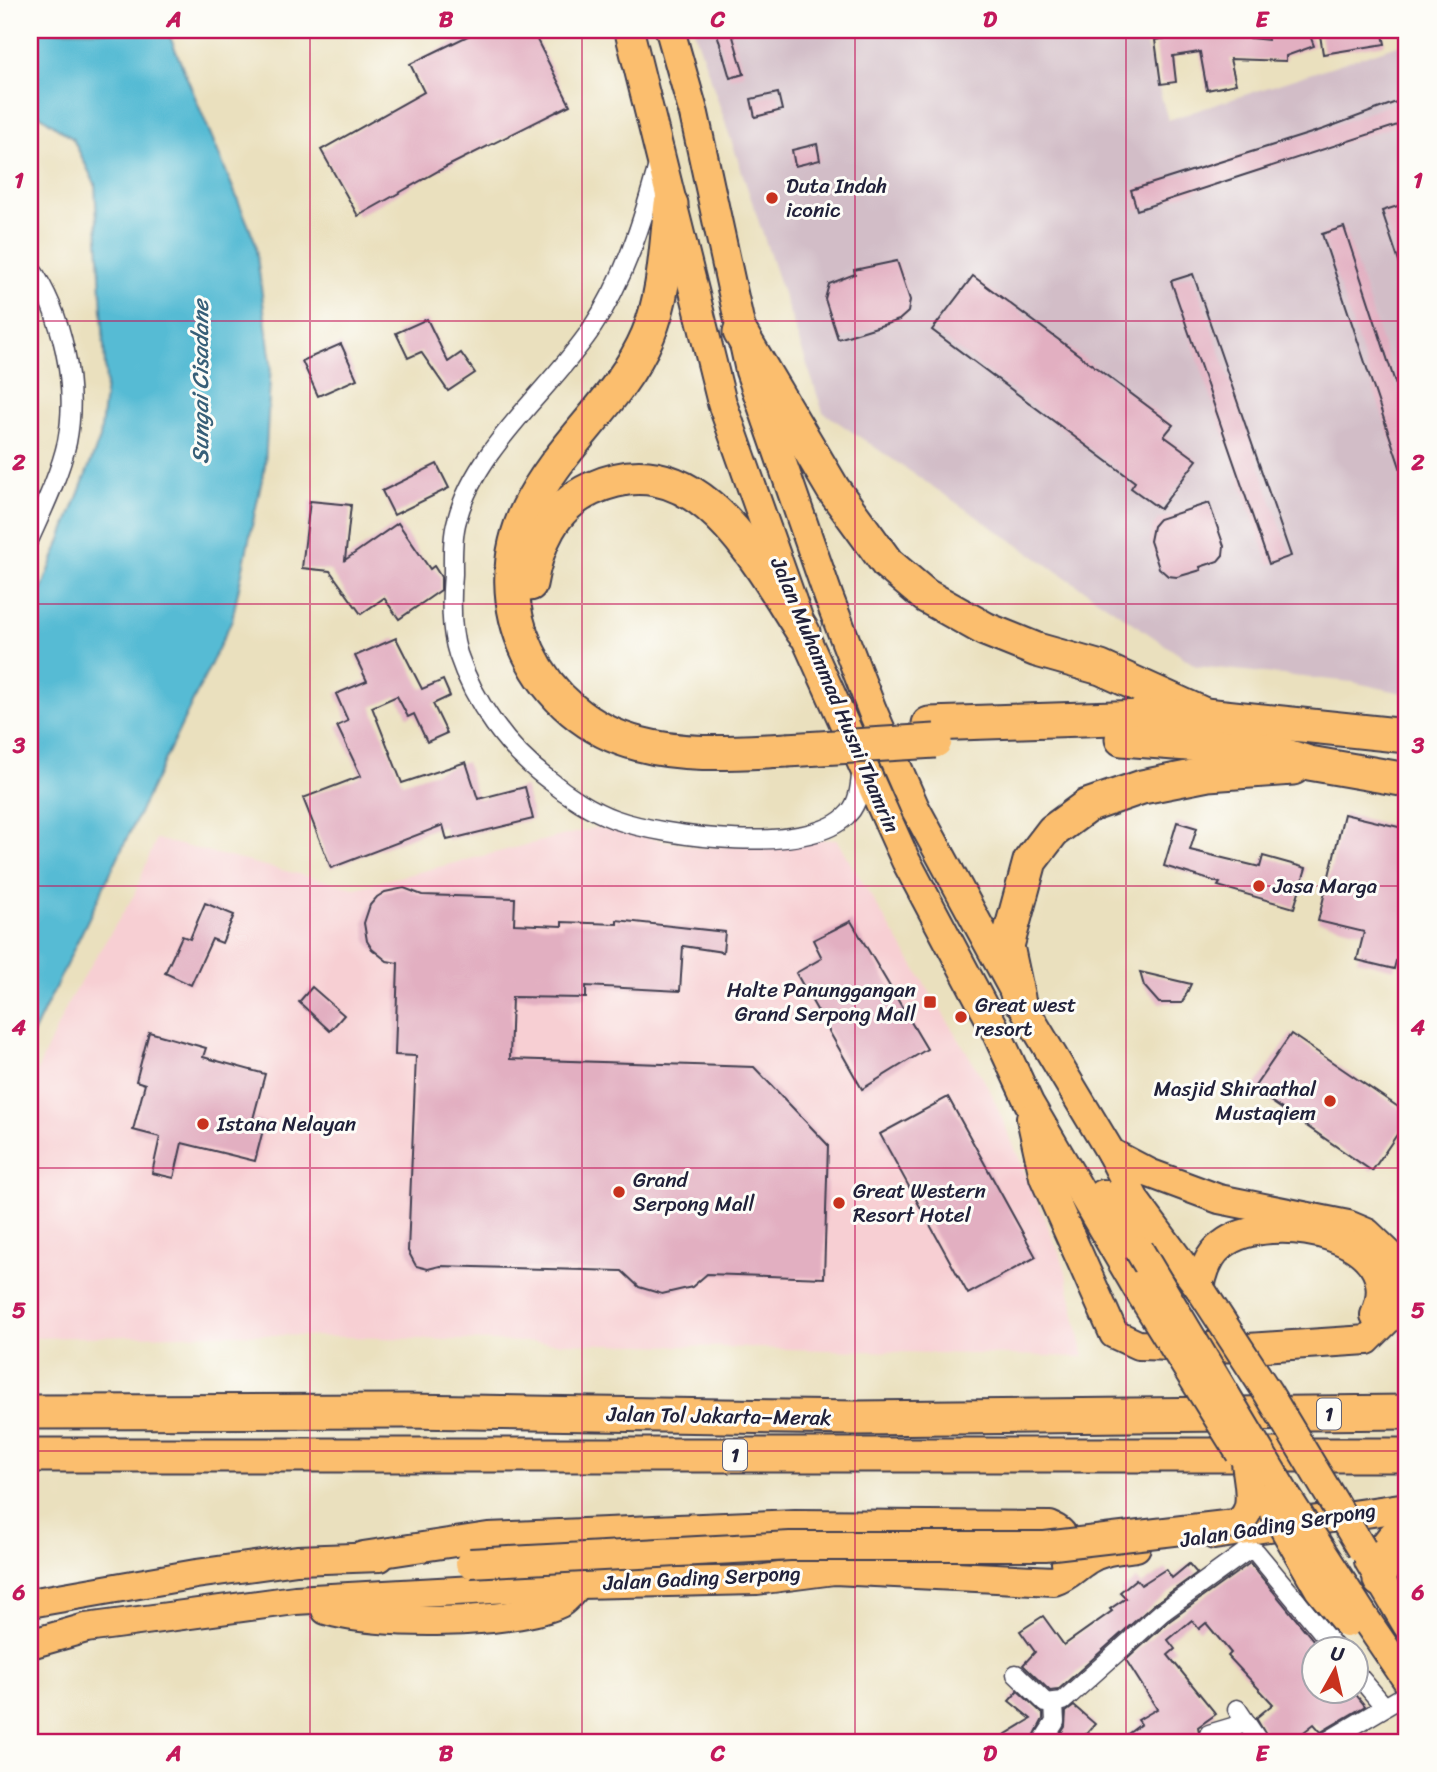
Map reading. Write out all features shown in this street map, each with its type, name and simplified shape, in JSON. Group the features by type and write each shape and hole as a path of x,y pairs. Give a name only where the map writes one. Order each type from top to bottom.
{"highway":[{"path":"671,204 659,297 649,333 633,366 541,485 527,510 513,558 510,588 514,617 537,670 556,694 608,733 664,750 1205,715 1407,736"},
{"path":"740,332 833,489 887,564 926,596 985,629 1037,650 1101,668 1205,715"},
{"path":"784,741 670,732 626,722 604,710 563,675 539,634 530,584 534,561 551,522 586,491 608,481 639,477 665,481 709,505 731,526 803,632"},
{"path":"932,733 1164,740 1267,750 1309,763 1407,780"},
{"path":"1018,999 1007,946 1030,861 1053,831 1087,806 1142,787 1208,774 1295,768 1309,763"},
{"name":"Jalan Tol Jakarta–Merak","path":"30,1412 407,1411 857,1418 1407,1412"},
{"name":"Jalan Tol Jakarta–Merak","path":"30,1455 1407,1454"},
{"path":"1380,1580 1385,1547 1395,1535 1407,1528"}],"main road":[{"name":"Jalan Muhammad Husni Thamrin","path":"629,30 722,403 803,632 906,861 993,1025 1029,1103 1319,1589 1375,1621"},
{"name":"Jalan Muhammad Husni Thamrin","path":"670,30 694,114 740,332 768,425 872,710 915,808 1018,999 1111,1153 1136,1202 1136,1214 1157,1253"},
{"path":"1029,1103 1044,1177 1114,1334 1138,1345 1248,1348 1367,1340 1378,1333 1397,1303 1399,1280 1390,1254 1367,1233 1348,1225 1219,1199 1160,1177 1111,1153"},
{"path":"1067,1164 1091,1177 1157,1253 1201,1289 1309,1459 1380,1580 1375,1621"},
{"path":"1201,1289 1212,1255 1222,1245 1246,1232 1306,1230 1332,1235 1361,1251 1376,1269 1381,1287 1378,1307 1370,1325 1345,1342"},
{"path":"1157,1253 1375,1621 1403,1662"},
{"name":"Jalan Gading Serpong","path":"30,1603 196,1573 297,1560 363,1556 470,1563 790,1546 1031,1547 1234,1524 1243,1521 1248,1513 1245,1462"},
{"name":"Jalan Gading Serpong","path":"30,1644 86,1628 295,1600 579,1584 757,1580 834,1570 1054,1581 1070,1575 1086,1560 1101,1552 1407,1507"},
{"path":"363,1556 488,1537 795,1524 978,1523 1050,1526 1059,1529 1067,1538 1067,1562 1061,1570 1008,1580"}],"street":[{"path":"661,155 645,214 610,298 567,362 489,457 467,491 454,540 452,621 457,651 482,706 521,756 549,781 613,819 688,835 731,839 771,839 817,833 849,814 856,803 863,766"},
{"path":"30,267 56,315 65,341 68,411 67,442 30,538"},
{"path":"1016,1674 1046,1703 1063,1701 1161,1612 1248,1550 1256,1552 1325,1636"},
{"path":"1370,1690 1384,1706"},
{"path":"1326,1742 1407,1694"},
{"path":"1042,1742 1055,1722 1054,1704"},
{"path":"1209,1734 1241,1716 1259,1742"}],"shaded area":[{"name":"Duta Indah iconic","path":"694,30 1142,30 1168,120 1407,42 1407,694 1352,682 1196,666 823,412"},
{"path":"597,827 700,848 836,839 990,1090 1064,1264 1084,1357 233,1334 30,1338 30,1086 71,997 134,895 156,839 355,888"}],"water":[{"name":"Sungai Cisadane","path":"30,30 168,32 255,241 271,363 265,465 232,620 30,1040 30,620 100,438 106,384 95,184 73,139 30,108"}],"building":[{"path":"480,30 532,30 570,105 440,170 358,216 321,150 424,92 410,64"},
{"path":"716,30 731,30 744,74 730,78"},
{"path":"1174,30 1268,40 1268,34 1301,36 1309,33 1314,46 1286,56 1286,61 1230,59 1236,84 1207,90 1200,52 1173,56 1176,82 1161,84 1155,40 1175,37"},
{"path":"1349,30 1382,30 1385,44 1323,54 1320,35"},
{"path":"778,93 782,110 755,117 751,99"},
{"path":"1407,98 1407,122 1137,210 1131,190 1324,129"},
{"path":"817,144 820,160 795,166 792,150"},
{"path":"1407,203 1407,280 1405,280 1382,211"},
{"path":"1344,227 1407,419 1407,482 1322,234"},
{"path":"897,261 910,300 908,312 899,320 838,339 825,299 829,284 855,274 854,270"},
{"path":"1193,274 1291,556 1269,564 1171,281"},
{"path":"973,276 1173,425 1164,436 1197,460 1160,509 1131,488 1135,482 932,330"},
{"path":"427,319 448,362 461,353 475,373 448,391 421,352 408,358 396,333"},
{"path":"341,344 357,379 318,396 302,361"},
{"path":"437,464 449,488 394,515 382,491"},
{"path":"310,501 351,505 345,560 398,523 430,569 434,566 441,577 441,590 399,619 384,598 361,614 330,571 302,568"},
{"path":"1209,503 1224,546 1223,555 1218,561 1200,567 1201,570 1177,577 1168,576 1159,568 1150,541 1153,526 1159,519"},
{"path":"396,638 422,689 443,680 450,696 433,704 447,733 427,742 414,714 408,717 397,696 372,707 402,783 466,762 478,799 525,787 533,819 447,840 443,825 331,868 303,798 361,776 337,726 348,721 336,694 367,681 355,656"},
{"path":"1344,814 1407,829 1407,964 1396,961 1394,969 1357,960 1364,932 1318,921"},
{"path":"1177,822 1197,828 1190,850 1260,867 1263,856 1306,868 1294,908 1218,886 1220,883 1164,866"},
{"name":"Grand Serpong Mall","path":"404,888 422,895 515,898 514,924 617,924 617,920 725,932 723,952 683,946 680,991 586,986 586,998 512,997 510,1059 754,1067 828,1145 824,1278 707,1274 692,1287 662,1294 639,1287 622,1271 440,1266 428,1269 416,1266 408,1251 416,1056 395,1055 398,963 387,961 372,949 367,941 364,923 370,905 377,897 385,892"},
{"path":"205,903 234,915 222,943 212,939 191,985 165,973 182,936 190,939"},
{"path":"851,921 927,1049 862,1089 796,973 822,958 813,940"},
{"path":"1140,972 1191,984 1182,1003 1159,1003 1144,986"},
{"path":"312,987 344,1015 330,1031 299,1002"},
{"path":"149,1032 206,1048 203,1057 265,1074 253,1119 265,1122 255,1161 182,1143 174,1178 152,1173 160,1137 133,1130 145,1084 136,1081"},
{"name":"Masjid Shiraathal Mustaqiem","path":"1291,1034 1407,1113 1407,1120 1372,1171 1253,1089"},
{"path":"948,1097 1036,1257 968,1294 880,1134"},
{"path":"1250,1563 1310,1636 1300,1636 1300,1706 1365,1706 1321,1732 1314,1724 1291,1742 1270,1742 1256,1718 1273,1704 1228,1656 1231,1653 1206,1623 1199,1629 1192,1620 1168,1640 1175,1649 1168,1655 1216,1714 1198,1727 1201,1742 1117,1742 1141,1724 1138,1720 1157,1709 1126,1660 1168,1622"},
{"path":"1189,1564 1197,1573 1153,1605 1058,1690 1050,1691 1023,1665 1035,1652 1020,1631 1043,1616 1064,1645 1112,1611 1110,1609 1126,1598 1120,1592 1136,1579 1141,1585 1166,1569 1172,1578"},
{"path":"1018,1691 1043,1714 1043,1719 1031,1742 993,1742 1031,1719 1009,1701"},
{"path":"1074,1706 1095,1724 1079,1742 1055,1742 1065,1727 1066,1712"}],"place":[{"name":"Duta Indah iconic","path":"772,198"},
{"name":"Jasa Marga","path":"1259,886"},
{"name":"Halte Panunggangan Grand Serpong Mall","path":"930,1002"},
{"name":"Great west resort","path":"961,1017"},
{"name":"Masjid Shiraathal Mustaqiem","path":"1330,1101"},
{"name":"Istana Nelayan","path":"203,1124"},
{"name":"Grand Serpong Mall","path":"619,1192"},
{"name":"Great Western Resort Hotel","path":"839,1203"}]}
